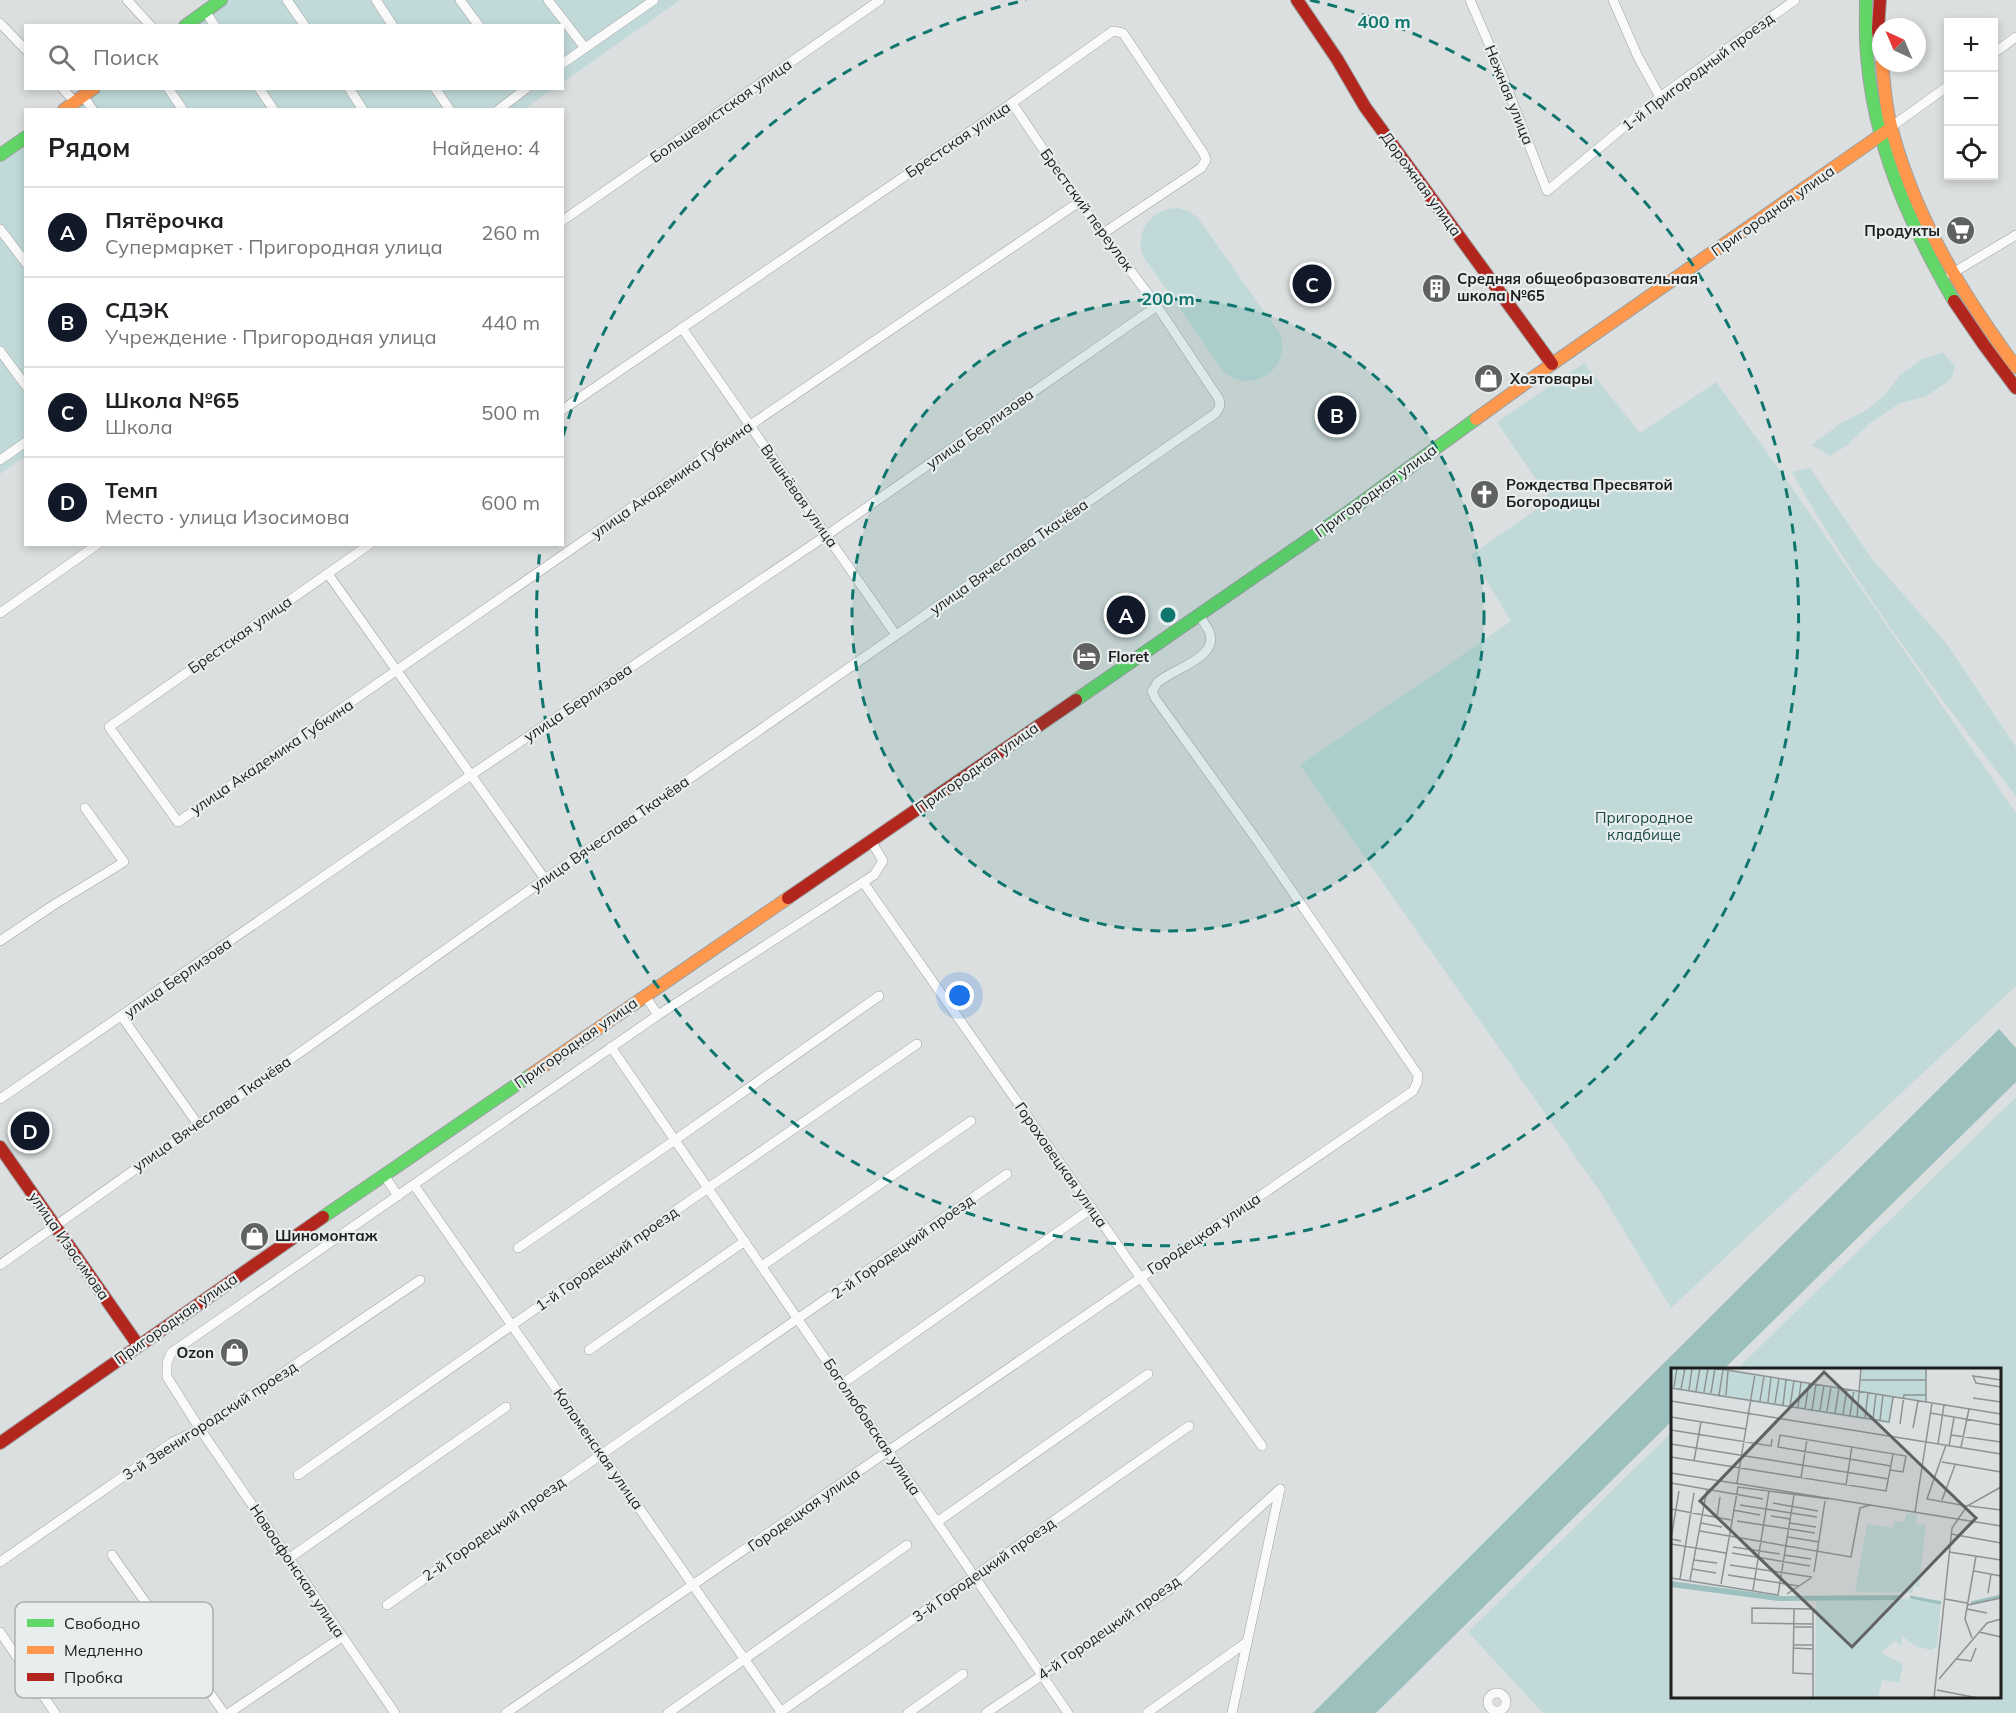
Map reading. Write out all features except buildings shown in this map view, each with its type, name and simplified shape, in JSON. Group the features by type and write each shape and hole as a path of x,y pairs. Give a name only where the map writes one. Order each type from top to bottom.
{"street":[{"path":"127,0 149,24"},
{"path":"188,24 221,0"},
{"path":"287,0 304,24"},
{"path":"376,0 392,24"},
{"path":"460,0 478,24"},
{"path":"548,0 585,48"},
{"name":"Большевистская улица","path":"564,220 880,0"},
{"name":"Дорожная улица","path":"1297,0 1337,59 1365,107 1552,364"},
{"name":"Нежная улица","path":"1470,0 1501,72 1547,191"},
{"path":"1613,0 1638,57 1660,97"},
{"name":"1-й Пригородный проезд","path":"1547,191 1660,97 1795,0"},
{"path":"1866,0 1864,34 1879,136 1911,226 1940,281 2016,388"},
{"path":"1879,18 1880,0"},
{"path":"564,63 648,2"},
{"path":"205,11 214,24"},
{"path":"0,23 24,48"},
{"name":"Брестская улица","path":"564,410 1113,32 1123,33 1206,160 1201,168 1102,234"},
{"path":"1998,50 2016,37"},
{"path":"1883,72 1891,127 1924,218 1952,274 2016,367"},
{"name":"Пригородная улица","path":"0,1443 384,1175 1351,510 1552,364 1944,89"},
{"path":"64,90 74,103 91,90"},
{"path":"169,90 182,108"},
{"path":"260,90 273,108"},
{"path":"350,90 362,108"},
{"path":"436,90 449,108"},
{"path":"501,108 526,90"},
{"name":"Брестский переулок","path":"1012,103 1079,202 1157,306 1219,399 1220,406"},
{"path":"0,154 24,140"},
{"name":"улица Академика Губкина","path":"178,822 749,426 1079,202"},
{"path":"0,229 24,260"},
{"path":"1952,274 2016,235"},
{"name":"улица Берлизова","path":"0,1099 471,775 827,535 1157,306"},
{"name":"Вишнёвая улица","path":"682,328 896,635"},
{"path":"0,351 24,383"},
{"name":"улица Вячеслава Ткачёва","path":"0,1265 197,1123 545,879 1216,413 1220,406"},
{"path":"0,460 24,443"},
{"path":"0,613 95,546"},
{"name":"Брестская улица","path":"178,822 109,727 367,546"},
{"path":"328,574 545,879"},
{"name":"Городецкая улица","path":"506,1713 1413,1091 1418,1075 1259,843 1155,698 1152,691 1157,683 1202,656 1209,649 1211,639 1209,632 1199,615"},
{"path":"0,941 124,862 85,808"},
{"name":"Новоафонская улица","path":"395,1713 288,1559 167,1377 167,1363 171,1353 658,1015 874,875 883,861 870,841"},
{"name":"Гороховецкая улица","path":"863,882 1140,1277 1262,1446"},
{"path":"645,996 658,1015"},
{"path":"518,1248 879,996"},
{"path":"122,1017 197,1123"},
{"name":"1-й Городецкий проезд","path":"298,1476 917,1044"},
{"name":"Боголюбовская улица","path":"611,1047 1068,1713"},
{"path":"762,1266 971,1121"},
{"name":"улица Изосимова","path":"0,1147 138,1345"},
{"name":"2-й Городецкий проезд","path":"387,1605 1007,1174"},
{"path":"384,1175 398,1196"},
{"name":"Коломенская улица","path":"414,1185 781,1712"},
{"path":"842,1384 1092,1208"},
{"path":"589,1350 745,1241"},
{"name":"3-й Звенигородский проезд","path":"0,1562 173,1443 200,1429 420,1280"},
{"path":"937,1522 1148,1374"},
{"path":"288,1559 506,1407"},
{"name":"3-й Городецкий проезд","path":"781,1712 1189,1426"},
{"name":"4-й Городецкий проезд","path":"986,1713 1169,1590 1280,1489 1247,1642"},
{"path":"668,1713 907,1545"},
{"path":"112,1555 145,1602"},
{"path":"0,1632 15,1654"},
{"path":"229,1713 342,1637"},
{"path":"1147,1713 1247,1642"},
{"path":"1232,1713 1247,1642"},
{"path":"908,1713 963,1674"},
{"path":"1497,1693 1506,1699 1503,1712 1489,1711 1488,1700 1491,1695 1497,1693"},
{"path":"213,1697 224,1713"},
{"path":"45,1698 55,1713"}],"green space":[{"path":"227,0 680,0 564,81 564,24 194,24"},
{"path":"99,90 552,90 526,108 74,108"},
{"path":"24,142 24,457 0,474 0,158"},
{"path":"1178,208 1189,211 1198,218 1280,334 1282,346 1280,358 1267,375 1246,381 1235,379 1224,372 1143,256 1141,238 1147,223 1160,212"},
{"path":"1943,353 1955,366 1951,379 1925,397 1900,403 1870,423 1846,446 1830,456 1812,445 1841,423 1865,411 1884,396 1900,375 1922,359"},
{"name":"Пригородное кладбище","path":"1584,363 1640,433 1716,382 1781,472 2016,813 2016,986 1671,1308 1601,1193 1300,765 1511,621 1471,555 1550,500 1497,422"},
{"path":"1810,468 1872,559 1946,643 2016,747 2016,796 1927,679 1843,557 1792,472"},
{"path":"2016,1097 2016,1713 1543,1713 1468,1632 1671,1433 1671,1698 2001,1698 2001,1368 1738,1368"}],"shaded area":[{"path":"1999,1029 2016,1048 2016,1082 1725,1368 1671,1368 1671,1422 1376,1713 1313,1713"}],"traffic: fast":[{"path":"188,24 221,0"},
{"path":"1866,0 1866,41 1871,88 1886,152 1896,183 1922,242 1954,301"},
{"path":"0,155 24,138"},
{"path":"1076,700 1351,510 1476,419"},
{"path":"323,1217 532,1074"}],"traffic: slow":[{"path":"1883,72 1889,118 1898,152 1924,218 1957,279 2016,367"},
{"path":"67,108 91,90"},
{"path":"1476,419 1888,130"},
{"path":"532,1074 788,898"}],"traffic: jam":[{"path":"1297,0 1337,59 1365,107 1552,364"},
{"path":"1879,18 1880,0"},
{"path":"1954,301 2016,388"},
{"path":"788,898 1076,700"},
{"path":"0,1147 138,1345"},
{"path":"0,1443 323,1217"}],"place":[{"name":"Продукты","path":"1961,231"},
{"name":"Школа №65","path":"1312,284"},
{"name":"Средняя общеобразовательная школа №65","path":"1436,288"},
{"name":"Хозтовары","path":"1489,379"},
{"name":"СДЭК","path":"1337,415"},
{"name":"Рождества Пресвятой Богородицы","path":"1485,494"},
{"name":"Пятёрочка","path":"1126,615"},
{"name":"Floret","path":"1087,657"},
{"name":"Темп","path":"30,1131"},
{"name":"Шиномонтаж","path":"254,1236"},
{"name":"Ozon","path":"235,1353"}]}
